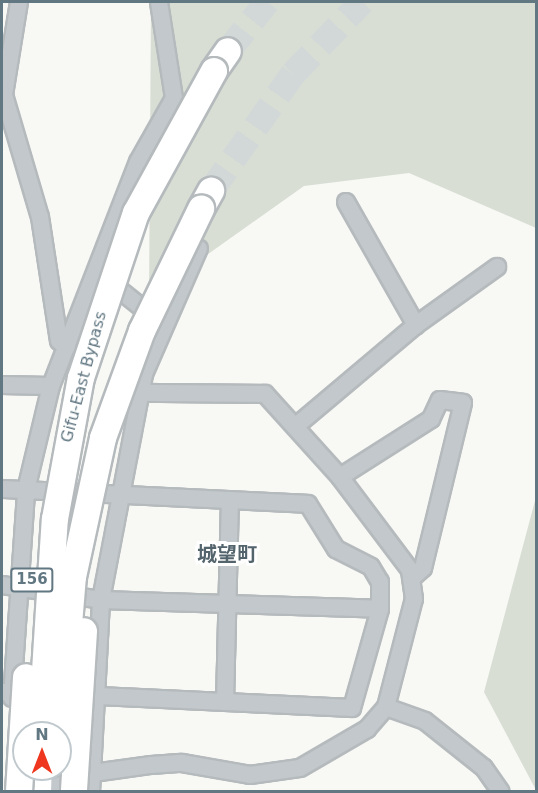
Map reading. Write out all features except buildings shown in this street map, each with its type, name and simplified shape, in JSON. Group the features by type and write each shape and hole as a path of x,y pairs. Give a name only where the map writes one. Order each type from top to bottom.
{"highway":[{"name":"Gifu-East Bypass","path":"42,721 54,529 81,378 136,213 221,61"},
{"name":"156","path":"61,721 73,577 103,438 142,331 206,200"},
{"name":"156","path":"20,792 33,569 58,422 67,389 81,378"},
{"name":"156","path":"74,791 93,529 107,462 103,438"}],"street":[{"path":"19,2 3,94 40,217 59,341 67,347"},
{"path":"8,792 9,585 26,490 51,386 138,162 174,98 159,2"},
{"path":"346,202 416,325"},
{"path":"74,791 93,773 101,600 140,393 164,325 199,248"},
{"path":"296,426 416,325 497,267"},
{"path":"96,272 164,325"},
{"path":"2,385 51,386"},
{"path":"40,792 93,773 182,763 250,775 300,768 367,729 386,707 414,599 413,577 340,477 265,394 140,393"},
{"path":"340,477 430,418 440,400 463,403 423,568 413,577"},
{"path":"2,489 308,504 336,549 370,567 380,582 380,609 352,708 7,692"},
{"path":"225,702 230,605 230,500"},
{"path":"9,585 101,600 380,609"},
{"path":"386,707 425,721 484,768 501,792"}],"shaded area":[{"path":"151,2 536,2 536,228 409,173 304,186 149,296"},
{"path":"536,497 536,790 484,692"}],"tunnel":[{"path":"228,51 267,2"},
{"path":"211,191 293,74 362,2"}],"district":[{"name":"城望町","path":"227,554"}]}
